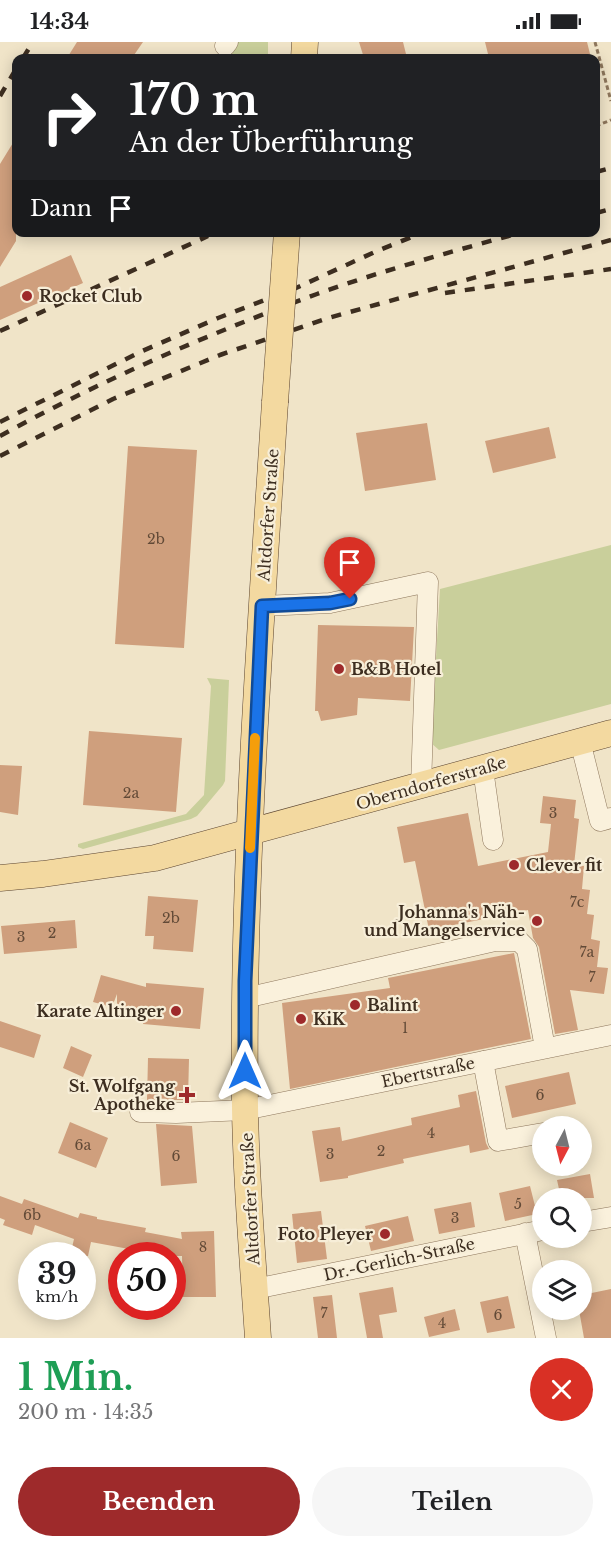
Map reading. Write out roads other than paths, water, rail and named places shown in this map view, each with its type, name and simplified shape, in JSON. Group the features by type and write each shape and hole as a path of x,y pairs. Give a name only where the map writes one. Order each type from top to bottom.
{"main road":[{"name":"Altdorfer Straße","path":"258,1338 245,1110 245,998 250,833 262,606 288,237"},
{"name":"Oberndorferstraße","path":"0,878 155,858 611,733"}],"street":[{"path":"262,606 330,603 428,582 421,786"},
{"path":"580,741 600,821 611,818"},
{"path":"483,769 494,840"},
{"path":"245,998 495,941 519,941 526,949 545,1048"},
{"name":"Ebertstraße","path":"140,1112 245,1110 611,1035"},
{"path":"483,1061 498,1142 532,1135"},
{"path":"592,1220 611,1217"},
{"name":"Dr.-Gerlich-Straße","path":"255,1289 532,1231"},
{"path":"536,1248 546,1338"}],"railway":[{"path":"26,54 33,42"},
{"path":"0,96 12,76"},
{"path":"600,171 611,168"},
{"path":"600,212 611,209"},
{"path":"0,331 206,237"},
{"path":"0,422 140,352 218,318 296,288 412,237"},
{"path":"0,436 116,377 276,309 368,277 505,237"},
{"path":"0,456 113,399 220,355 328,318 611,240"},
{"path":"445,293 611,269"}],"place":[{"name":"Rocket Club","path":"27,296"},
{"name":"B&B Hotel","path":"339,669"},
{"name":"Clever fit","path":"514,865"},
{"name":"Johanna's Näh- und Mangelservice","path":"537,921"},
{"name":"Balint","path":"355,1005"},
{"name":"Karate Altinger","path":"176,1011"},
{"name":"KiK","path":"301,1019"},
{"name":"St. Wolfgang Apotheke","path":"187,1095"},
{"name":"Foto Pleyer","path":"385,1234"}]}
